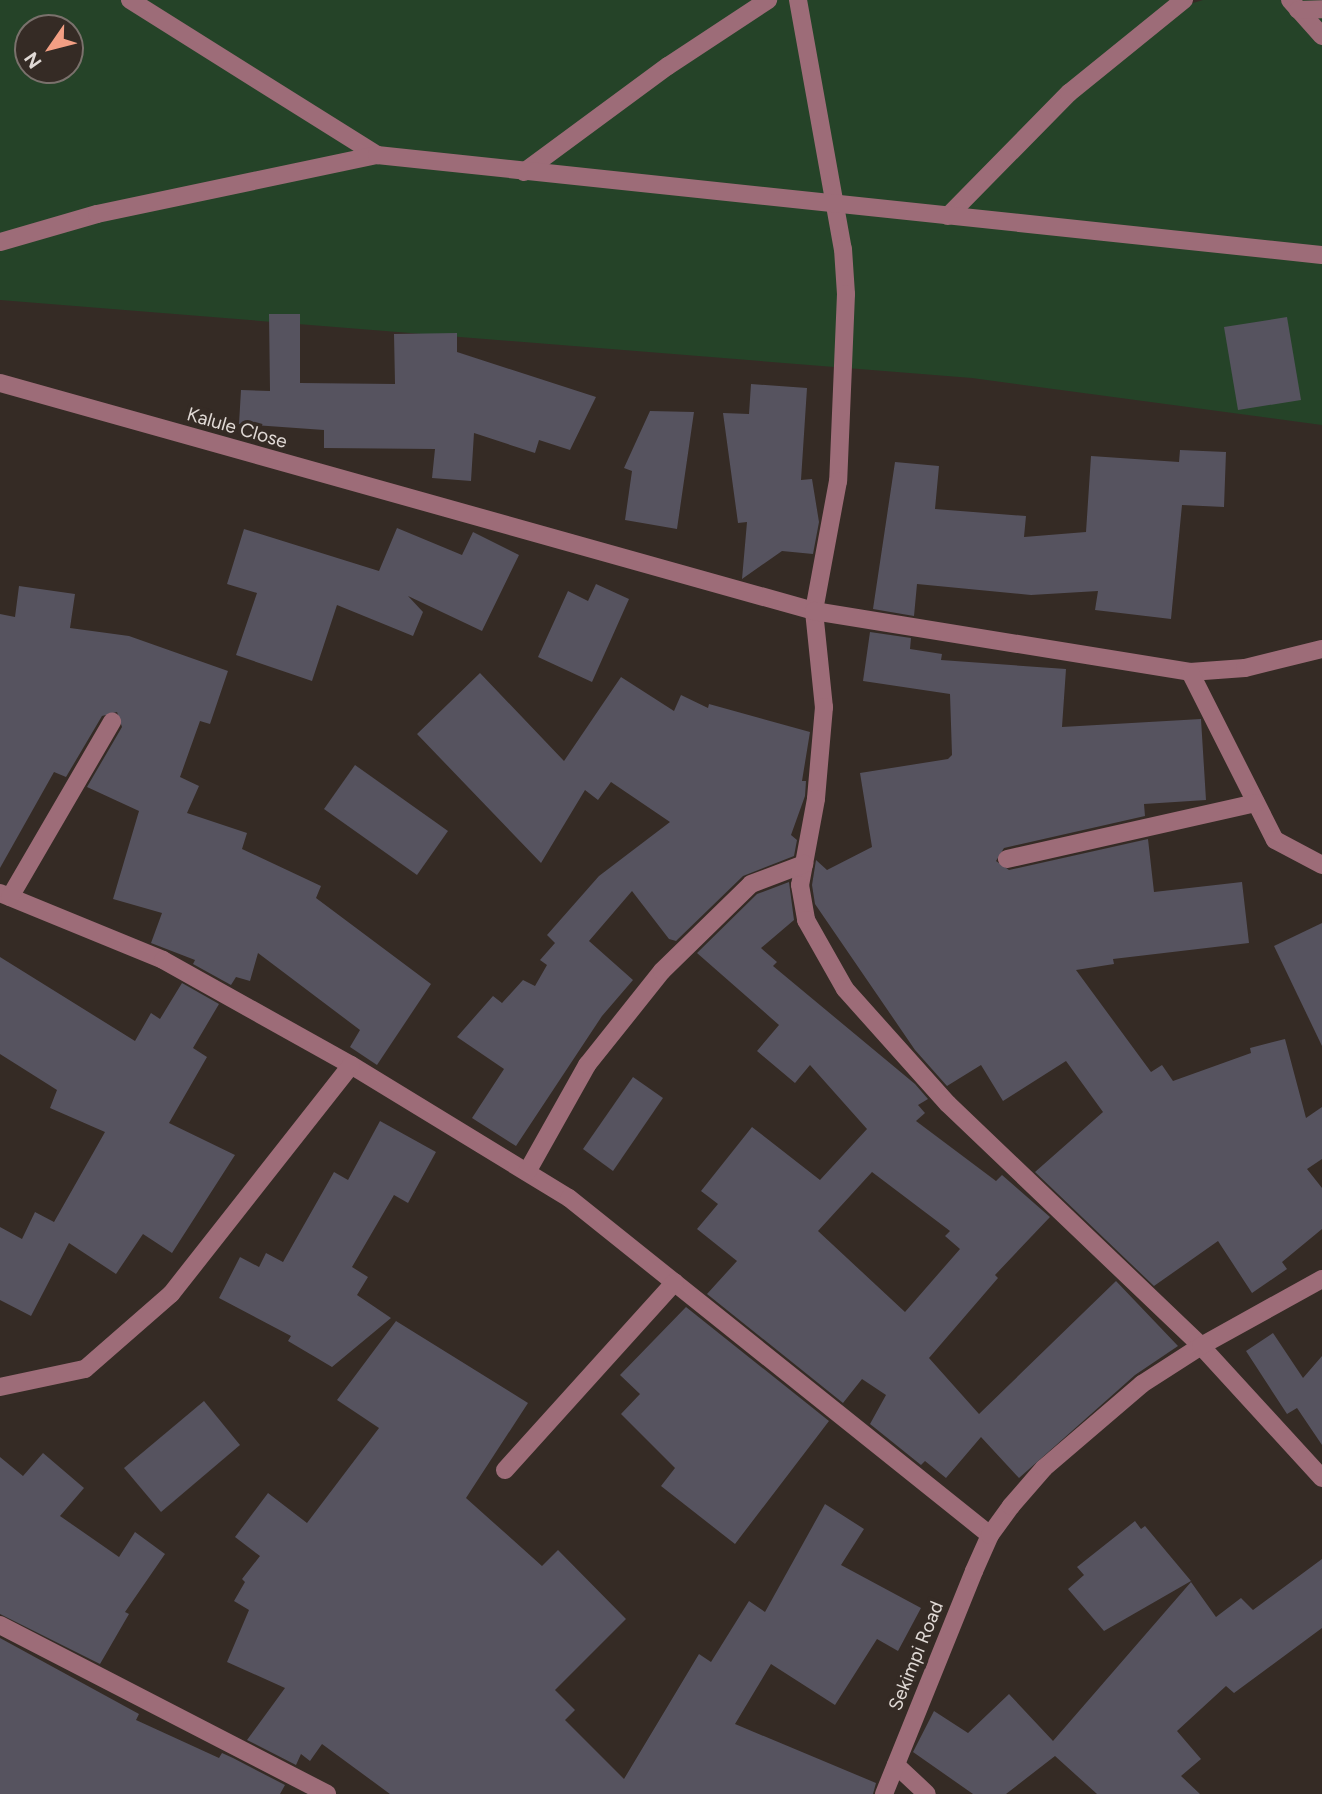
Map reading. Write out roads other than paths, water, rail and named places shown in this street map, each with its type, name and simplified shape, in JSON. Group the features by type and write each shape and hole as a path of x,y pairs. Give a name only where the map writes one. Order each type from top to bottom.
{"street":[{"path":"130,0 377,155"},
{"path":"524,172 668,65 768,0"},
{"path":"798,0 834,207 846,294 838,481 814,611 824,707 816,799 800,885 806,920 845,989 948,1104 1201,1346 1322,1478"},
{"path":"948,216 1069,93 1184,0"},
{"path":"1294,5 1322,9"},
{"path":"1294,5 1322,36"},
{"path":"0,242 97,214 377,155 834,207 948,216 1322,255"},
{"name":"Kalule Close","path":"0,383 814,611 1190,672 1245,668 1322,649"},
{"path":"1190,672 1275,840 1322,865"},
{"path":"113,722 5,895 163,960 351,1065 601,1220 990,1535"},
{"path":"1007,859 1256,803"},
{"path":"527,1172 587,1065 662,971 751,884 804,864"},
{"path":"0,1387 85,1369 172,1294 351,1065"},
{"name":"Sekimpi Road","path":"884,1794 990,1535 1044,1468 1142,1384 1201,1346 1322,1279"},
{"path":"505,1470 675,1282"},
{"path":"0,1625 327,1794"},
{"path":"896,1765 927,1794"}]}
